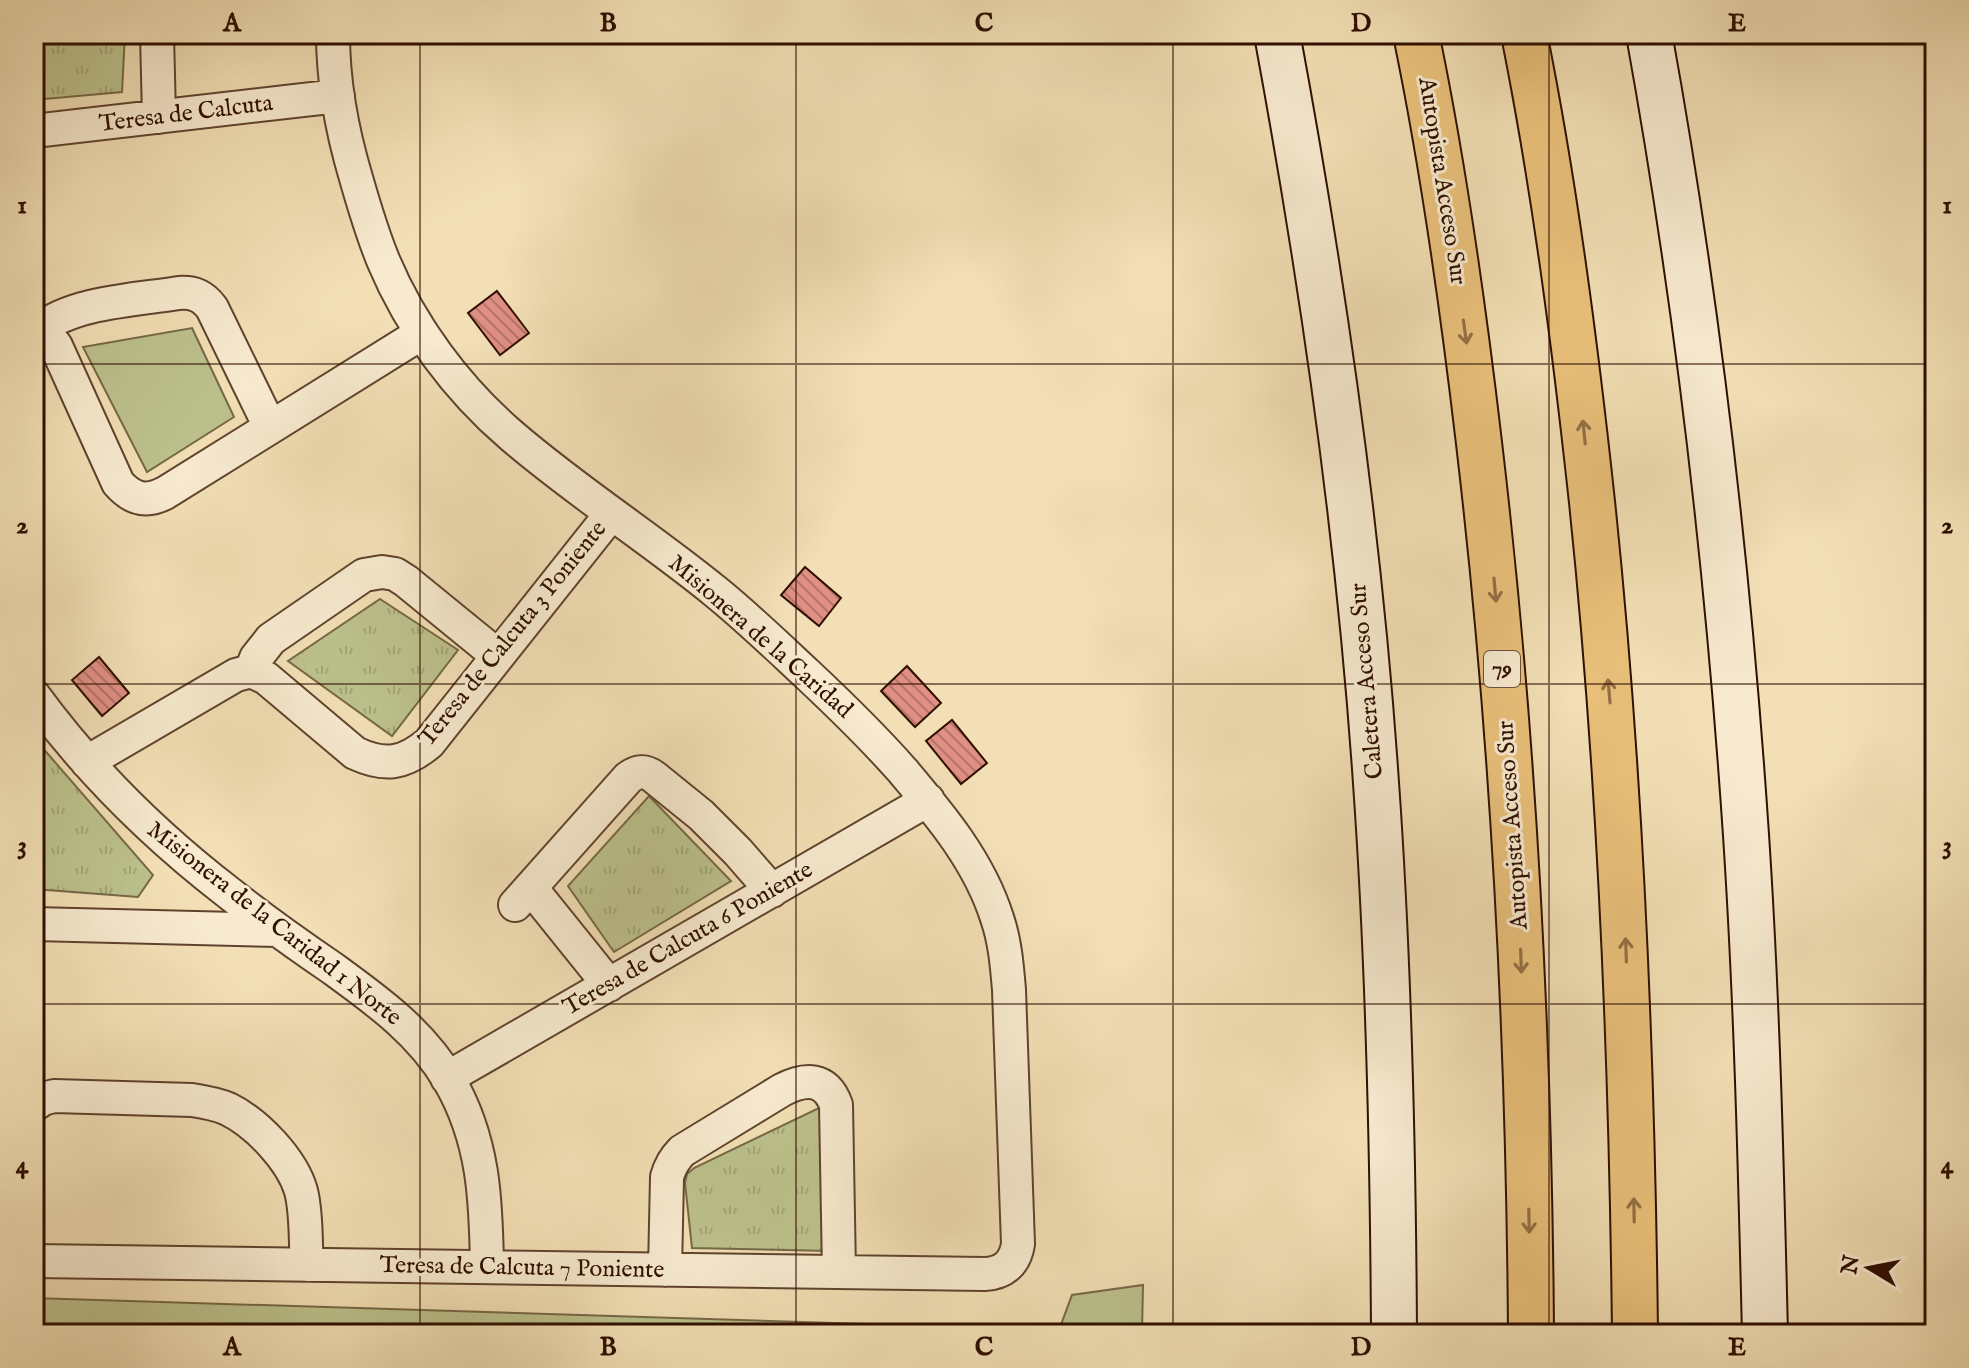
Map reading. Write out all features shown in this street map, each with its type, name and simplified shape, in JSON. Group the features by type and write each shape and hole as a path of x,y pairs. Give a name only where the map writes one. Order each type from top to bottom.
{"highway":[{"name":"Autopista Acceso Sur","path":"1416,34 1449,213 1492,549 1520,931 1531,1334"},
{"path":"1524,34 1561,253 1582,412 1610,702 1632,1101 1635,1334"}],"main road":[{"name":"Caletera Acceso Sur","path":"1277,34 1326,318 1348,483 1365,649 1377,795 1389,1027 1394,1334"},
{"path":"1649,34 1705,397 1723,555 1747,854 1765,1334"}],"street":[{"path":"157,34 159,117"},
{"name":"Misionera de la Caridad","path":"333,34 338,96 348,148 368,221 401,297 422,333 459,382 512,436 717,593 775,644 882,747 928,800 965,850 997,919 1006,954 1018,1244 1008,1266"},
{"name":"Teresa de Calcuta","path":"34,131 338,96"},
{"path":"270,427 212,308 197,295 179,293 82,309 37,328 56,346 118,483 136,498 146,499 156,498 422,333"},
{"name":"Teresa de Calcuta 3 Poniente","path":"251,671 266,678 355,753 370,760 402,760 429,743 611,514"},
{"path":"87,762 236,675 251,671 264,647 279,633 364,575 382,572 395,574 498,656"},
{"name":"Misionera de la Caridad 1 Norte","path":"34,696 112,791 148,825 228,893 378,1001 427,1049 461,1103 472,1130 485,1198 487,1267"},
{"path":"609,985 523,897 634,774 642,772 654,777 701,815 772,891"},
{"name":"Teresa de Calcuta 6 Poniente","path":"447,1078 928,800"},
{"path":"34,924 278,930"},
{"path":"665,1270 667,1177 675,1158 782,1090 805,1081 826,1088 836,1105 839,1272"},
{"path":"34,1105 54,1096 192,1100 214,1104 237,1114 255,1127 286,1160 296,1179 304,1209 307,1265"},
{"name":"Teresa de Calcuta 7 Poniente","path":"34,1261 993,1273 1008,1266"}],"green space":[{"path":"34,34 125,34 122,92 34,100"},
{"path":"192,328 234,417 147,472 83,347"},
{"path":"380,599 458,650 392,736 288,661"},
{"path":"34,738 153,875 138,897 34,889"},
{"path":"649,796 731,881 614,952 568,886"},
{"path":"821,1107 829,1251 692,1248 685,1183 687,1174"},
{"path":"1143,1285 1142,1334 34,1334 34,1298 1059,1330 1072,1295"}],"building":[{"path":"497,291 529,333 500,355 468,313"},
{"path":"805,567 841,598 819,626 781,595"},
{"path":"99,657 129,693 102,716 72,680"},
{"path":"907,666 941,703 915,727 881,691"},
{"path":"952,720 987,763 961,784 926,741"}]}
